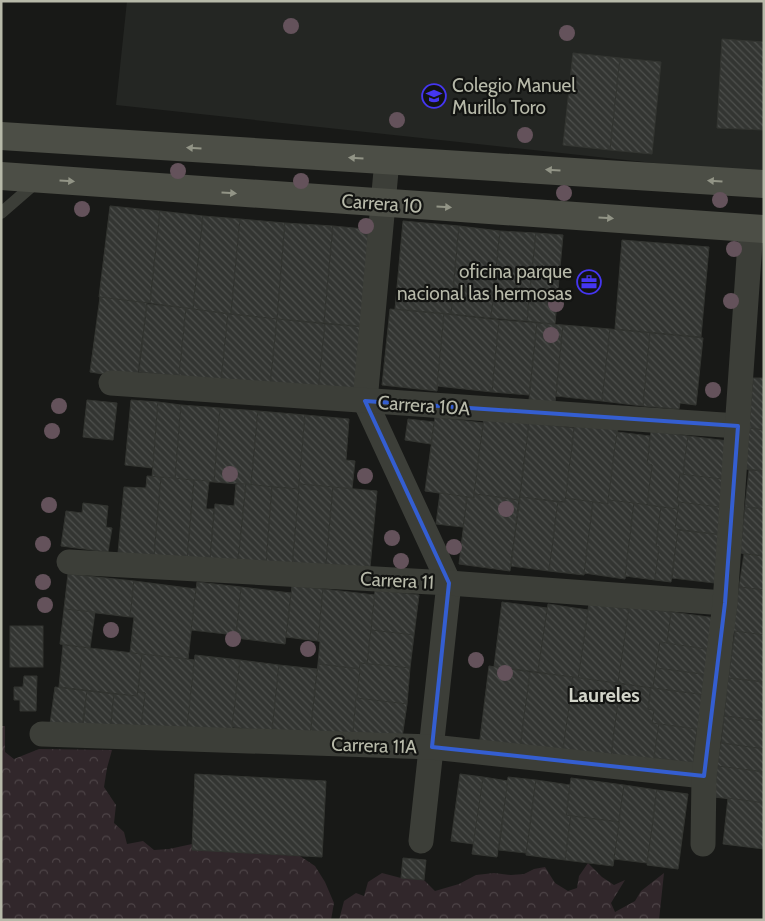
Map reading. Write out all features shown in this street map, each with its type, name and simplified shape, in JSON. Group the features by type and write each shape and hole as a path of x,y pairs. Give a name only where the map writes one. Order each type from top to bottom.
{"main road":[{"path":"1,136 764,184"},
{"name":"Carrera 10","path":"1,176 383,204 758,228"}],"street":[{"path":"387,160 365,401 449,583 421,841"},
{"path":"703,844 704,776 725,603 738,426 758,228"},
{"name":"Carrera 10A","path":"111,383 738,426"},
{"name":"Carrera 11","path":"69,562 449,583 725,603"},
{"name":"Carrera 11A","path":"42,734 432,748 704,776"}],"lane":[{"path":"1,213 40,179"}],"highlighted area":[{"path":"365,401 738,426 725,603 704,776 432,747 449,583"}],"shaded area":[{"name":"Colegio Manuel Murillo Toro","path":"127,1 764,1 764,175 116,105"}],"green space":[{"path":"1,726 5,726 5,752 14,759 39,749 112,750 104,787 116,805 114,823 124,832 127,844 143,841 154,850 192,844 192,850 300,856 315,866 325,882 334,903 331,920 1,920"},
{"path":"588,863 602,877 614,885 625,880 611,903 615,912 635,901 641,891 664,873 659,920 339,920 344,901 356,893 364,896 368,882 382,873 401,878 424,880 435,891 459,884 476,875 494,873 524,874 534,869 545,867 555,883 568,891 577,888 579,876"}],"building":[{"path":"722,39 764,42 764,130 717,128"},
{"path":"573,53 620,58 610,150 563,145"},
{"path":"620,58 661,62 652,154 610,150"},
{"path":"110,206 160,211 150,303 99,297"},
{"path":"160,211 203,216 193,309 150,303"},
{"path":"203,216 240,219 231,314 193,309"},
{"path":"240,219 285,223 277,319 231,314"},
{"path":"403,221 459,226 451,314 395,309"},
{"path":"285,223 333,226 324,323 277,319"},
{"path":"333,226 375,230 367,327 324,323"},
{"path":"459,226 500,231 491,318 451,314"},
{"path":"500,231 536,233 527,321 491,318"},
{"path":"536,233 563,235 555,324 527,321"},
{"path":"622,240 709,247 701,337 615,329"},
{"path":"100,297 147,303 137,379 90,372"},
{"path":"147,304 186,308 179,376 139,372"},
{"path":"186,308 228,314 221,381 179,376"},
{"path":"390,309 444,314 437,391 382,385"},
{"path":"228,314 277,319 270,386 221,381"},
{"path":"444,314 499,320 492,392 437,386"},
{"path":"277,319 325,324 318,391 270,386"},
{"path":"499,320 537,323 529,395 492,392"},
{"path":"537,323 563,325 555,403 529,400"},
{"path":"325,324 365,327 359,395 318,391"},
{"path":"563,325 610,329 602,401 556,396"},
{"path":"610,329 650,333 643,406 602,401"},
{"path":"650,333 703,338 696,405 680,403 679,409 643,406"},
{"path":"753,378 764,378 764,430 749,428"},
{"path":"87,400 117,403 113,440 83,437"},
{"path":"131,400 158,402 153,468 125,465"},
{"path":"158,402 181,405 175,479 152,477"},
{"path":"181,405 220,408 214,482 175,479"},
{"path":"220,408 258,411 251,485 214,482"},
{"path":"258,411 305,415 299,489 251,485"},
{"path":"305,415 349,419 346,460 355,461 352,489 299,484"},
{"path":"435,417 483,423 474,498 425,491"},
{"path":"484,417 529,423 519,500 474,494"},
{"path":"408,419 434,422 431,444 405,440"},
{"path":"575,422 618,428 608,504 565,498"},
{"path":"529,423 574,428 565,502 520,497"},
{"path":"749,428 764,430 764,471 745,469"},
{"path":"651,431 688,436 683,475 680,474 678,509 647,505 652,465 647,465"},
{"path":"617,432 650,436 647,465 652,465 647,505 608,500"},
{"path":"688,436 728,441 723,479 683,475"},
{"path":"749,470 764,471 764,509 745,507"},
{"path":"680,474 729,480 725,508 677,502"},
{"path":"147,476 161,477 154,556 118,553 124,487 146,488"},
{"path":"161,477 194,480 187,559 154,556"},
{"path":"194,480 209,481 206,509 214,509 210,559 187,559"},
{"path":"236,484 246,484 238,561 210,559 215,504 234,506"},
{"path":"246,484 272,487 266,564 238,561"},
{"path":"299,484 333,487 326,564 292,566"},
{"path":"272,487 299,489 292,566 266,564"},
{"path":"333,487 377,491 370,568 326,564"},
{"path":"440,493 467,497 463,527 436,524"},
{"path":"474,494 519,500 510,571 459,564 467,497 474,498"},
{"path":"520,497 558,502 549,571 511,566"},
{"path":"565,498 593,502 584,575 549,571 558,502 565,502"},
{"path":"608,500 634,503 625,579 584,573 593,502 608,504"},
{"path":"679,502 725,508 722,535 675,529"},
{"path":"83,503 108,506 106,527 112,528 108,552 61,546 66,511 82,513"},
{"path":"634,503 661,507 656,546 659,547 655,580 625,576"},
{"path":"661,507 678,509 675,529 678,530 671,582 655,580 659,547 656,546"},
{"path":"745,507 764,509 764,556 740,553"},
{"path":"678,530 722,535 715,583 672,578"},
{"path":"744,554 764,556 764,590 739,587"},
{"path":"68,574 134,581 130,617 64,609"},
{"path":"134,581 196,589 188,659 130,653 134,617 130,617"},
{"path":"197,582 241,587 236,635 191,630"},
{"path":"292,586 323,589 318,641 286,637"},
{"path":"241,587 291,593 285,644 236,638"},
{"path":"739,587 764,590 764,635 733,631"},
{"path":"323,589 375,595 367,664 360,663 360,669 318,664 320,642 318,641"},
{"path":"375,590 419,595 414,635 371,630"},
{"path":"502,602 547,608 538,672 494,667"},
{"path":"589,603 629,609 618,683 578,678"},
{"path":"548,604 588,610 578,678 538,672"},
{"path":"629,607 671,612 667,644 660,642 653,688 618,683"},
{"path":"64,609 95,612 90,648 60,644"},
{"path":"671,612 716,618 712,650 667,644"},
{"path":"10,626 43,626 43,667 10,667"},
{"path":"371,630 414,635 410,668 367,664"},
{"path":"735,631 764,635 764,682 728,678"},
{"path":"660,642 712,650 709,675 656,668"},
{"path":"63,645 142,654 137,696 59,687"},
{"path":"142,654 195,660 187,733 141,727 145,693 138,692"},
{"path":"195,655 240,660 232,732 187,727"},
{"path":"240,660 279,665 272,732 232,727"},
{"path":"360,663 410,668 407,704 356,698"},
{"path":"318,664 360,669 352,740 310,735"},
{"path":"279,665 317,669 310,735 272,731"},
{"path":"489,666 530,672 520,748 479,747"},
{"path":"656,668 709,675 706,695 653,688"},
{"path":"530,672 573,677 563,754 520,748"},
{"path":"24,676 37,676 36,711 20,711 20,700 14,700 14,687 23,687"},
{"path":"573,677 615,683 612,700 618,701 611,757 563,750"},
{"path":"728,678 764,682 764,721 724,716"},
{"path":"615,683 651,688 648,709 654,710 652,723 659,724 654,763 611,757 618,701 612,700"},
{"path":"55,687 87,691 82,727 50,724"},
{"path":"651,688 706,695 701,730 652,723 654,710 648,709"},
{"path":"87,691 114,694 110,729 83,726"},
{"path":"138,692 145,693 141,727 111,724 114,694 137,696"},
{"path":"356,698 407,704 402,738 353,732"},
{"path":"724,716 764,721 764,749 721,743"},
{"path":"659,724 697,729 693,763 654,758"},
{"path":"721,743 764,749 764,772 717,766"},
{"path":"717,766 764,772 764,803 714,797"},
{"path":"195,774 326,781 322,857 192,850"},
{"path":"460,774 483,777 474,844 451,841"},
{"path":"483,777 508,781 497,857 472,854"},
{"path":"508,777 536,780 526,853 499,850"},
{"path":"571,778 624,785 619,822 566,815"},
{"path":"536,780 570,785 566,815 571,816 565,860 526,855"},
{"path":"624,785 657,790 647,863 614,859"},
{"path":"657,790 688,794 678,869 647,865"},
{"path":"728,798 764,803 764,849 723,844"},
{"path":"571,816 619,822 613,866 565,860"},
{"path":"403,858 426,860 424,880 401,878"}],"place":[{"name":"Colegio Manuel Murillo Toro","path":"434,96"},
{"name":"oficina parque nacional las hermosas","path":"589,282"}],"district":[{"name":"Laureles","path":"604,695"}]}
